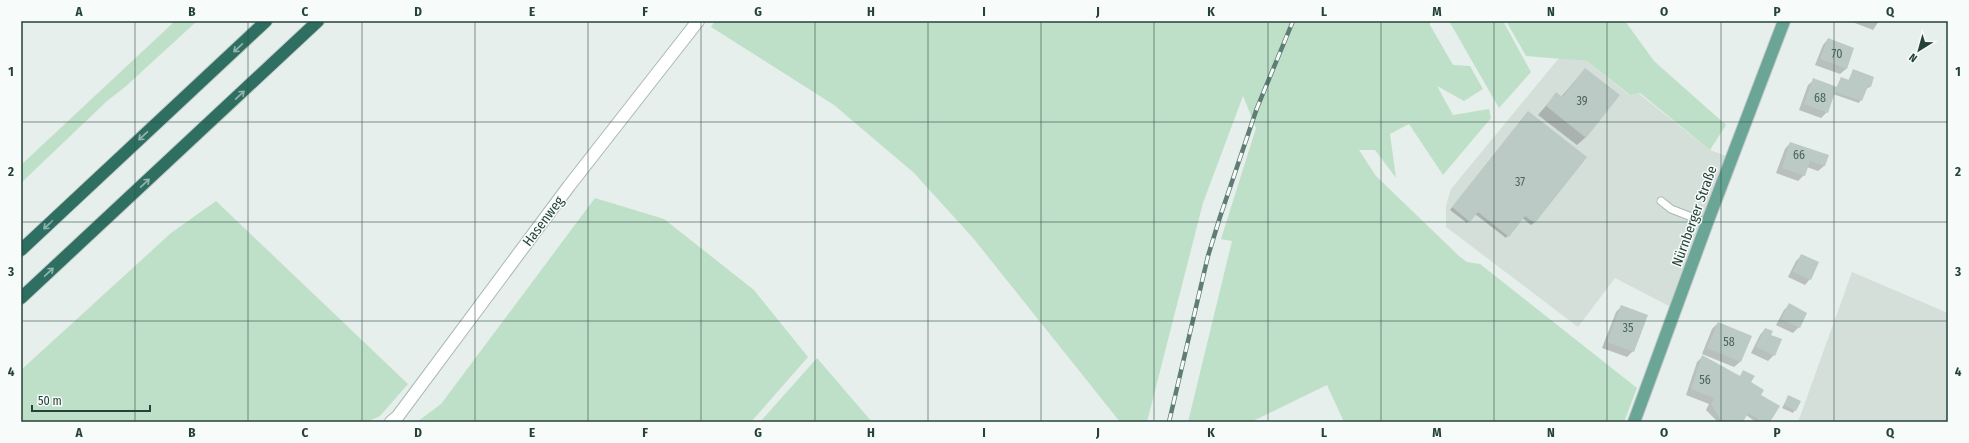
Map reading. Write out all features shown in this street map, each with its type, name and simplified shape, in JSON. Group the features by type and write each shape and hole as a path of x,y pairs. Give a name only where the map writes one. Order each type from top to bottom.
{"highway":[{"path":"21,250 266,21"},
{"path":"21,298 318,21"}],"main road":[{"name":"Nürnberger Straße","path":"1634,422 1707,223 1784,21"}],"street":[{"name":"Hasenweg","path":"391,422 398,416 569,186 698,21"}],"lane":[{"path":"1661,201 1671,209 1707,223"}],"shaded area":[{"path":"1559,58 1587,61 1629,95 1638,93 1710,150 1726,156 1671,307 1615,278 1578,327 1446,227 1446,206 1451,189"},
{"path":"1852,272 1948,313 1948,422 1798,422"}],"green space":[{"path":"175,21 197,21 125,87 107,101 21,183 21,165"},
{"path":"715,21 1430,21 1430,25 1453,65 1470,66 1483,89 1464,101 1437,86 1453,115 1489,109 1491,118 1443,175 1409,124 1390,134 1396,178 1375,150 1359,150 1376,176 1459,256 1467,262 1480,264 1637,388 1624,422 1344,422 1327,385 1251,422 1188,422 1232,241 1221,239 1256,128 1243,96 1203,203 1147,422 1120,422 973,238 914,173 834,105 711,27"},
{"path":"1449,21 1503,21 1531,72 1499,108"},
{"path":"1506,21 1625,21 1654,61 1726,125 1710,150 1640,93 1630,95 1587,61 1526,56"},
{"path":"595,198 664,219 754,290 808,357 751,422 417,422 441,404"},
{"path":"216,201 408,384 380,416 367,422 21,422 21,370 171,233"},
{"path":"817,358 872,422 760,422"}],"building":[{"path":"1828,38 1854,48 1847,69 1820,59"},
{"path":"1585,68 1620,95 1586,138 1546,106 1556,92 1562,97"},
{"path":"1853,69 1874,77 1871,87 1868,86 1862,101 1835,92 1828,113 1804,104 1813,78 1837,87 1841,77 1849,80"},
{"path":"1528,111 1587,157 1535,223 1525,216 1509,237 1478,212 1470,222 1452,207"},
{"path":"1790,142 1829,155 1825,166 1810,161 1805,176 1782,168"},
{"path":"1801,254 1819,262 1811,280 1793,272"},
{"path":"1789,303 1807,313 1800,328 1781,319"},
{"path":"1621,305 1648,315 1634,352 1607,342"},
{"path":"1718,322 1752,336 1741,362 1707,348"},
{"path":"1765,328 1773,331 1771,335 1782,339 1775,356 1756,347"},
{"path":"1702,355 1740,376 1743,370 1755,376 1751,382 1764,390 1761,395 1780,406 1770,422 1763,422 1748,413 1743,422 1721,421 1711,404 1714,398 1691,389"},
{"path":"1788,395 1801,401 1796,411 1784,405"}],"railway":[{"path":"1169,422 1208,256 1220,217 1257,108 1293,21"}]}
